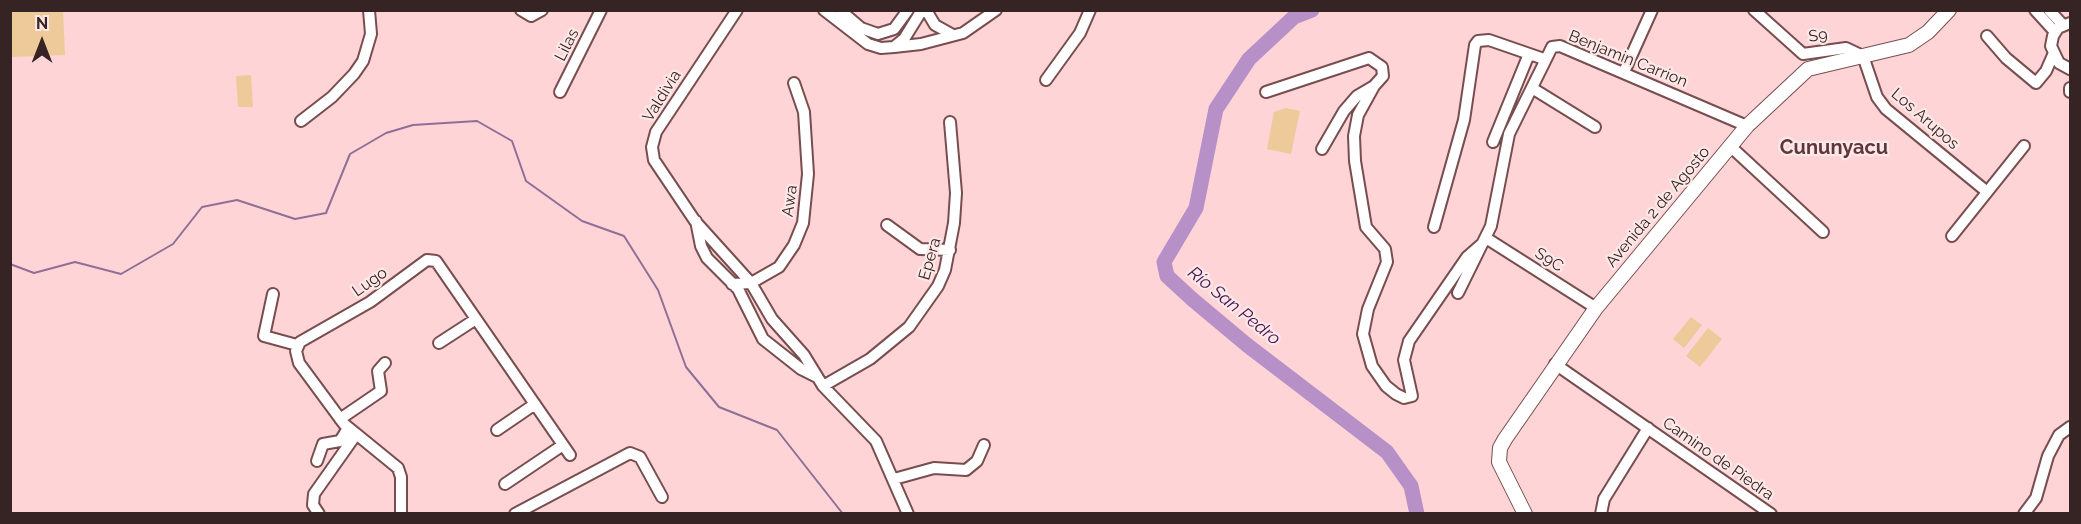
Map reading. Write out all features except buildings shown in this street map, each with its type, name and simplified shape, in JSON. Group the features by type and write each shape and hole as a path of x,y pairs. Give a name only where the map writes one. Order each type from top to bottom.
{"main road":[{"name":"Avenida 2 de Agosto","path":"1525,513 1499,462 1500,448 1555,364 1596,308 1730,146 1747,126 1808,69 1909,45 1928,32 1949,10"}],"street":[{"path":"301,121 332,97 363,61 371,34 369,10"},
{"path":"521,10 531,16 542,10"},
{"name":"Lilas","path":"560,92 601,10"},
{"name":"Valdivia","path":"737,10 656,132 652,147 654,160 696,221 751,283 772,319 804,355 815,376 876,441 908,513"},
{"path":"824,10 869,33 885,33 894,29 908,10"},
{"path":"840,10 848,22 874,47 921,44 972,30 996,10"},
{"path":"894,47 911,32 924,10 935,25 953,35"},
{"path":"1046,80 1080,33 1090,10"},
{"path":"1624,72 1652,10"},
{"name":"S9","path":"1754,10 1803,54 1846,48 1863,56"},
{"path":"2035,10 2063,27"},
{"path":"2049,10 2063,27"},
{"path":"2063,27 2051,46 2053,56 2059,63 2070,69"},
{"path":"1987,36 2006,58 2036,83 2046,71 2053,56"},
{"path":"1434,227 1464,120 1475,45 1482,40 1489,40 1544,59 1509,134 1491,226 1458,293"},
{"name":"Benjamin Carrion","path":"1544,59 1552,47 1560,46 1747,126"},
{"path":"1493,142 1528,54"},
{"name":"Los Arupos","path":"1863,56 1876,97 1886,109 1986,191"},
{"path":"1266,92 1369,58 1382,67 1383,76 1374,86 1358,114 1354,136 1355,161 1366,227 1385,249 1387,262 1368,309 1363,334 1372,366 1386,386 1396,394 1404,398 1412,396 1404,360 1409,341 1467,257 1484,241"},
{"name":"Awa","path":"732,284 751,283 767,276 788,257 803,223 808,174 804,112 794,83"},
{"path":"1322,149 1344,111 1357,96 1374,86"},
{"path":"1532,88 1595,127"},
{"path":"2070,88 2070,93"},
{"name":"Epera","path":"823,386 870,359 909,327 938,286 950,250 956,193 950,122"},
{"path":"1730,146 1823,232"},
{"path":"1952,236 2024,146"},
{"name":"Valdivia","path":"696,221 701,246 707,258 732,284 764,339 801,369 815,376"},
{"path":"887,225 920,249 950,250"},
{"name":"S9C","path":"1484,241 1596,308"},
{"name":"Lugo","path":"297,345 370,302 429,259 436,261 570,455"},
{"path":"273,294 264,336 297,345 296,355 300,363 340,419 351,432 400,473 401,513"},
{"path":"439,343 476,319"},
{"path":"340,419 381,391 378,370 385,363"},
{"name":"Camino de Piedra","path":"1555,364 1771,513"},
{"path":"497,430 535,404"},
{"path":"2024,513 2036,498 2048,456 2059,435 2070,427"},
{"name":"Camino de Piedra","path":"1601,513 1604,499 1648,428"},
{"path":"317,461 323,444 340,441 351,432"},
{"path":"319,513 313,505 314,494 351,432"},
{"path":"505,484 563,445"},
{"path":"894,479 934,468 966,470 977,461 984,445"},
{"path":"515,513 630,453 640,457 662,497"}],"shaded area":[{"path":"10,11 63,11 65,55 11,57"},
{"path":"251,75 253,107 238,107 236,76"},
{"path":"1286,108 1300,111 1291,154 1267,149 1274,112"},
{"path":"1691,317 1702,325 1684,348 1673,339"},
{"path":"1708,328 1722,339 1700,367 1686,356"}],"waterway":[{"name":"Río San Pedro","path":"1312,10 1294,17 1249,59 1216,109 1196,208 1164,262 1167,276 1192,299 1247,345 1387,452 1411,486 1417,514"},
{"path":"10,264 34,273 75,262 121,274 173,244 202,207 237,200 295,219 326,213 350,154 386,133 413,125 477,121 512,141 526,181 582,221 624,236 658,290 686,367 719,407 777,430 843,514"}],"district":[{"name":"Cununyacu","path":"1834,148"}]}
